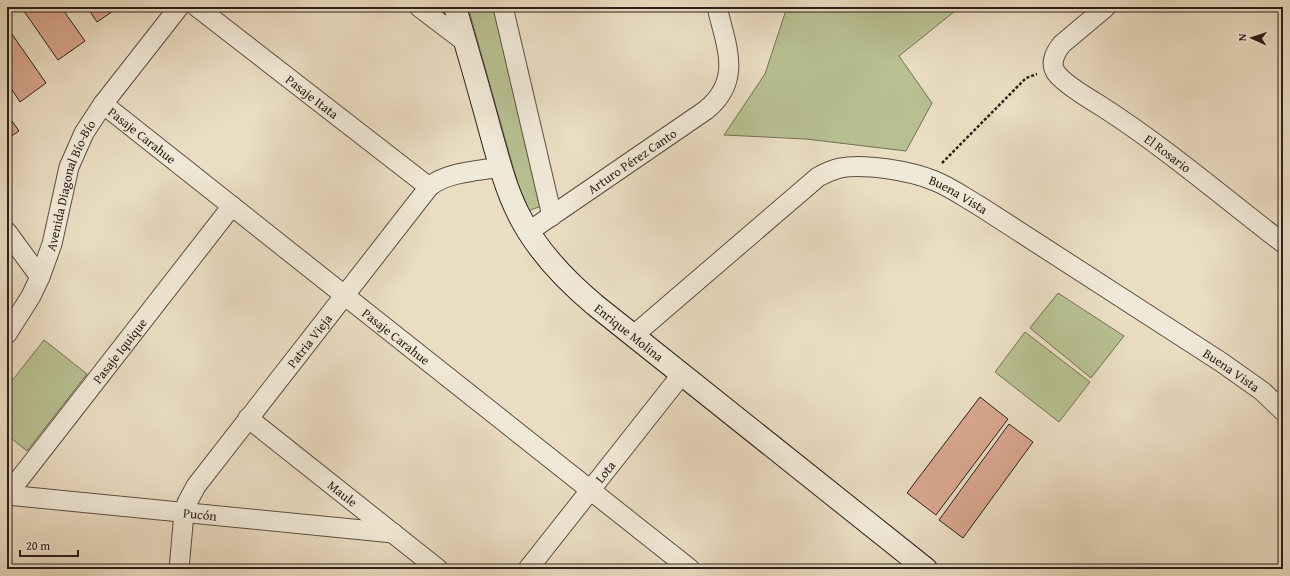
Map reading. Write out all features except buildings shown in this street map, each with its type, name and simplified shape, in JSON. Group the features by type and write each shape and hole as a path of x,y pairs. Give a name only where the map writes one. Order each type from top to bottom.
{"main road":[{"name":"Enrique Molina","path":"455,7 511,198 528,232 553,266 566,280 595,305 926,569"}],"street":[{"name":"Avenida Diagonal Bío-Bío","path":"7,334 31,296 40,278 52,244 69,167 84,132 103,104 179,7"},
{"name":"Pasaje Itata","path":"197,7 429,187"},
{"path":"419,7 466,42"},
{"path":"503,7 552,216"},
{"name":"Arturo Pérez Canto","path":"528,232 706,110 718,99 727,82 729,65 717,7"},
{"name":"El Rosario","path":"1106,7 1062,44 1055,53 1053,66 1055,72 1059,77 1174,158 1283,243"},
{"name":"Pasaje Carahue","path":"103,104 690,569"},
{"name":"Patria Vieja","path":"179,569 184,513 196,486 429,187 433,183 446,177 501,166"},
{"name":"Buena Vista","path":"634,335 818,177 841,168 855,166 905,172 927,178 978,205 1221,362 1262,391 1283,411"},
{"name":"Pasaje Iquique","path":"7,495 232,206"},
{"path":"7,232 40,278"},
{"name":"Lota","path":"528,569 682,374"},
{"name":"Maule","path":"248,418 438,569"},
{"name":"Pucón","path":"7,495 393,533"}],"path":[{"path":"927,178 1026,78"}],"green space":[{"path":"468,7 497,7 544,205 528,211 522,199"},
{"path":"787,7 960,7 899,56 932,103 906,151 806,139 724,135 765,74"},
{"path":"1058,293 1124,336 1091,378 1030,328"},
{"path":"1025,332 1090,382 1059,422 995,372"},
{"path":"44,340 87,374 27,451 7,435 7,387"}]}
